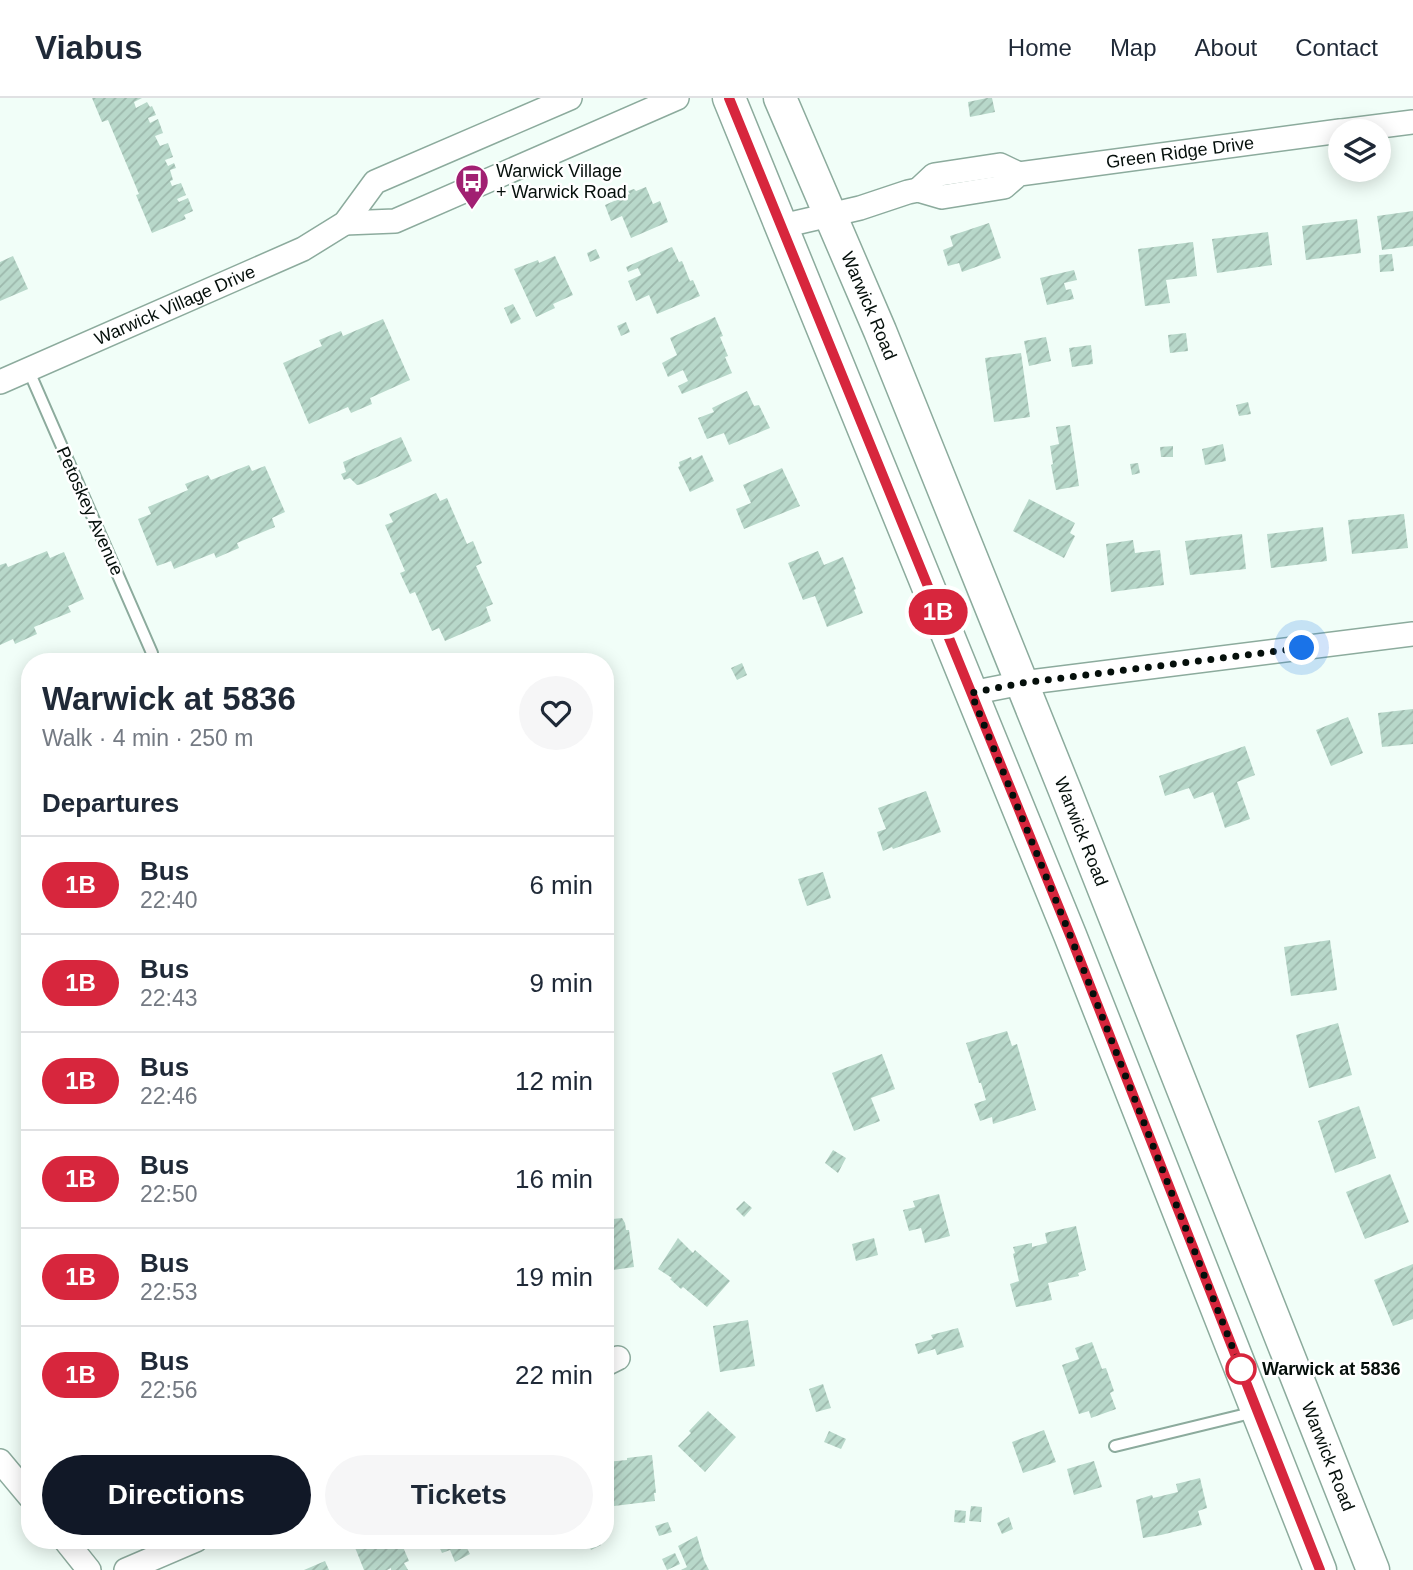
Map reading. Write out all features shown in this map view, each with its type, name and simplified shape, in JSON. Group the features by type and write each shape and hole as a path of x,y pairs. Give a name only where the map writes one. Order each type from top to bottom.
{"main road":[{"path":"729,98 1065,922 1320,1570"},
{"name":"Warwick Road","path":"780,98 880,331 1022,683 1373,1570"}],"street":[{"name":"Warwick Village Drive","path":"0,382 303,249 345,223 375,183 570,98"},
{"name":"Warwick Village Drive","path":"345,223 395,221 677,98"},
{"name":"Green Ridge Drive","path":"1391,125 1413,122"},
{"name":"Green Ridge Drive","path":"782,226 830,216 918,190 943,197 1004,187 1019,174 1328,133"},
{"path":"971,693 1022,683 1413,634"},
{"path":"0,1461 21,1486"},
{"path":"72,1549 89,1570"},
{"path":"126,1570 175,1549"}],"lane":[{"name":"Petoskey Avenue","path":"28,369 152,653"},
{"path":"1115,1446 1257,1411"}],"building":[{"path":"92,98 142,98 134,102 136,108 147,102 152,106 156,115 148,118 150,123 158,119 163,133 155,136 160,146 168,143 173,157 165,160 168,166 174,163 176,168 170,170 173,180 170,181 172,186 181,183 186,195 177,199 179,202 188,198 193,211 184,215 186,219 152,233 108,120 102,122"},
{"path":"992,98 995,112 970,117 968,102"},
{"path":"646,187 653,204 660,201 668,222 631,238 622,216 611,221 605,205 630,194 628,191"},
{"path":"1413,211 1413,246 1382,250 1377,216"},
{"path":"1357,219 1361,253 1306,260 1302,226"},
{"path":"989,223 1001,258 962,272 959,263 948,266 943,250 953,246 950,236"},
{"path":"1268,232 1272,265 1217,273 1212,239"},
{"path":"1193,242 1197,276 1166,280 1170,303 1145,306 1138,249"},
{"path":"672,247 700,296 657,314 649,295 636,301 628,281 641,275 638,268 628,272 626,267"},
{"path":"596,249 600,258 590,262 587,253"},
{"path":"1392,254 1394,271 1380,272 1379,255"},
{"path":"13,256 28,289 0,301 0,262"},
{"path":"555,256 573,295 553,304 555,308 536,317 514,269"},
{"path":"1074,270 1077,280 1064,283 1066,290 1071,289 1074,299 1047,305 1040,278"},
{"path":"513,304 521,319 511,324 504,308"},
{"path":"715,317 723,336 720,337 732,373 682,394 678,386 688,381 683,370 668,377 662,363 677,355 670,338"},
{"path":"383,319 410,380 370,398 372,404 351,413 348,407 309,424 283,363 322,346 319,340 341,331 343,336"},
{"path":"626,322 630,332 621,336 617,326"},
{"path":"1186,333 1188,351 1170,353 1168,335"},
{"path":"1046,337 1051,361 1029,366 1024,341"},
{"path":"1091,345 1093,364 1072,367 1069,348"},
{"path":"1021,353 1030,417 994,422 985,358"},
{"path":"747,391 754,406 759,405 770,428 729,445 724,433 707,439 698,418 714,412 712,408"},
{"path":"1248,402 1251,414 1239,416 1236,405"},
{"path":"1070,425 1079,486 1056,490 1050,446 1059,444 1056,427"},
{"path":"401,437 412,461 362,484 357,485 350,478 344,480 341,474 346,472 343,462"},
{"path":"1223,444 1226,461 1205,465 1202,449"},
{"path":"1173,446 1173,457 1161,457 1160,447"},
{"path":"702,455 714,481 690,492 678,467 679,462"},
{"path":"1138,463 1140,473 1132,475 1130,464"},
{"path":"249,465 252,471 265,466 285,512 272,518 275,527 237,543 239,548 216,558 214,553 174,569 171,561 157,566 138,519 151,514 148,507 188,490 185,484 208,475 211,480"},
{"path":"782,468 800,506 744,529 736,509 751,503 743,485"},
{"path":"436,493 440,501 447,498 467,544 473,541 482,563 476,566 493,604 486,607 491,621 445,641 439,628 432,631 415,592 410,594 400,573 405,571 385,525 393,522 389,514"},
{"path":"1029,499 1075,523 1070,533 1075,536 1064,558 1013,531"},
{"path":"1404,514 1408,548 1352,554 1348,520"},
{"path":"1323,527 1327,561 1271,568 1267,534"},
{"path":"1242,534 1246,569 1190,575 1185,541"},
{"path":"1133,540 1135,553 1160,550 1164,585 1111,592 1106,544"},
{"path":"47,551 50,558 64,552 84,599 68,606 71,612 34,627 37,634 15,644 13,639 0,645 0,565 6,563 8,567"},
{"path":"818,551 824,565 843,557 863,613 827,627 815,596 803,600 788,563"},
{"path":"742,663 747,675 737,680 731,668"},
{"path":"1413,709 1413,744 1382,747 1378,713"},
{"path":"1348,717 1363,753 1331,766 1316,730"},
{"path":"1245,746 1255,775 1237,782 1250,819 1225,828 1213,792 1194,799 1189,788 1165,796 1159,776"},
{"path":"926,791 941,832 883,851 877,832 886,829 878,808"},
{"path":"823,872 831,898 807,906 798,879"},
{"path":"1330,940 1337,990 1291,996 1284,947"},
{"path":"1338,1023 1352,1075 1309,1088 1296,1035"},
{"path":"1007,1031 1012,1046 1017,1044 1036,1110 993,1124 992,1117 980,1121 974,1104 986,1100 966,1043"},
{"path":"882,1054 895,1089 871,1098 880,1121 854,1131 832,1073"},
{"path":"1359,1106 1376,1158 1335,1173 1318,1121"},
{"path":"833,1150 846,1158 838,1173 825,1163"},
{"path":"1390,1174 1409,1222 1365,1239 1346,1192"},
{"path":"939,1194 950,1236 925,1243 921,1228 909,1231 903,1210 915,1207 913,1201"},
{"path":"744,1201 752,1208 744,1217 736,1209"},
{"path":"622,1218 626,1230 629,1230 634,1267 614,1270 614,1219"},
{"path":"1076,1226 1086,1270 1078,1273 1079,1276 1048,1283 1052,1300 1016,1307 1010,1284 1019,1281 1013,1247 1032,1243 1032,1247 1047,1243 1045,1233"},
{"path":"678,1238 730,1281 707,1307 658,1269"},
{"path":"874,1238 878,1255 856,1261 852,1244"},
{"path":"1413,1264 1413,1319 1393,1326 1374,1280"},
{"path":"748,1320 755,1366 720,1372 713,1326"},
{"path":"958,1328 964,1347 937,1355 935,1349 918,1354 915,1344 933,1339 931,1335"},
{"path":"1092,1342 1102,1369 1106,1368 1114,1391 1110,1393 1116,1409 1091,1418 1089,1411 1079,1414 1062,1365 1079,1359 1075,1348"},
{"path":"823,1384 831,1408 816,1412 809,1389"},
{"path":"708,1411 736,1437 705,1472 678,1446"},
{"path":"1044,1430 1056,1462 1023,1473 1012,1442"},
{"path":"829,1431 846,1439 841,1449 824,1442"},
{"path":"652,1455 655,1501 614,1506 614,1461"},
{"path":"1094,1461 1102,1487 1074,1495 1067,1469"},
{"path":"1200,1478 1207,1508 1198,1511 1202,1525 1143,1538 1136,1500 1178,1492 1176,1484"},
{"path":"971,1506 982,1507 981,1522 969,1521"},
{"path":"955,1510 966,1511 965,1523 954,1522"},
{"path":"1009,1517 1013,1529 1002,1534 997,1523"},
{"path":"668,1522 672,1532 659,1536 655,1526"},
{"path":"697,1536 709,1570 681,1570 687,1567 678,1546"},
{"path":"356,1549 404,1549 409,1561 404,1563 408,1570 364,1570"},
{"path":"440,1549 468,1549 470,1554 455,1562 450,1550 442,1553"},
{"path":"675,1553 680,1564 667,1570 662,1559"},
{"path":"325,1561 329,1570 304,1570"}],"bus line":[{"name":"1B","path":"729,98 1070,935 1320,1570"}],"place":[{"name":"Warwick Village + Warwick Road","path":"472,211"},
{"name":"Warwick at 5836","path":"1241,1369"}],"route":[{"path":"1241,1369 1070,935 971,693 1022,683 1302,648"}]}
